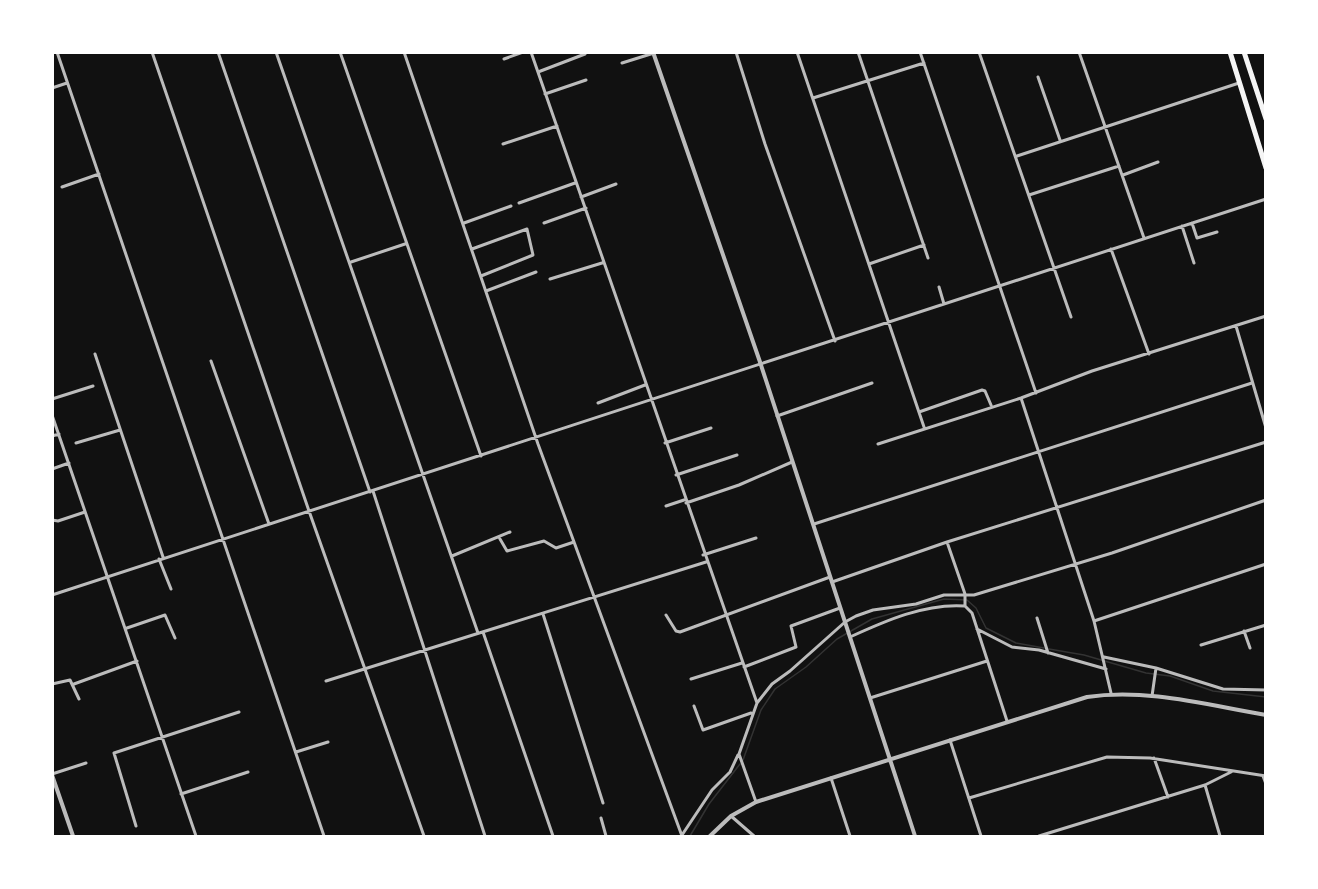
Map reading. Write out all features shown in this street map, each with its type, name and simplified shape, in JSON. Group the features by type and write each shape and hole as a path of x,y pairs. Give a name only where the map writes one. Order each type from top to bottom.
{"main road":[{"path":"1230,52 1266,168"},
{"path":"1244,52 1265,116"}],"street":[{"path":"57,52 225,538 324,837"},
{"path":"152,52 309,512 424,837"},
{"path":"218,52 371,491 485,837"},
{"path":"276,52 351,262 478,633"},
{"path":"340,52 405,244 481,456"},
{"path":"404,52 536,438 681,836"},
{"path":"504,59 523,52"},
{"path":"531,52 703,555 757,703"},
{"path":"736,52 765,144 835,341"},
{"path":"797,52 924,427"},
{"path":"858,52 928,258"},
{"path":"920,52 1036,393"},
{"path":"979,52 1017,156 1052,268 1071,318"},
{"path":"1079,52 1144,238"},
{"path":"622,63 654,53 760,362 915,837"},
{"path":"538,72 585,54"},
{"path":"813,98 924,63"},
{"path":"1038,77 1060,140"},
{"path":"545,94 586,80"},
{"path":"52,88 67,83"},
{"path":"1017,156 1239,83"},
{"path":"503,144 556,126"},
{"path":"1122,176 1158,162"},
{"path":"1029,195 1119,166"},
{"path":"62,187 99,174"},
{"path":"519,203 575,183"},
{"path":"581,197 616,184"},
{"path":"52,595 536,438 760,362 835,341 999,285 1266,199"},
{"path":"464,223 511,206"},
{"path":"544,223 586,208"},
{"path":"1192,223 1197,238 1217,232"},
{"path":"1182,226 1194,263"},
{"path":"472,249 527,229 532,255 481,276"},
{"path":"351,262 405,244"},
{"path":"868,264 924,245"},
{"path":"1112,249 1149,354"},
{"path":"550,279 602,263"},
{"path":"486,291 536,272"},
{"path":"939,287 944,304"},
{"path":"878,444 924,427 1036,393 1092,371 1266,316"},
{"path":"1236,326 1266,428"},
{"path":"95,354 171,589"},
{"path":"211,361 269,524"},
{"path":"777,416 872,383"},
{"path":"813,524 1252,383"},
{"path":"598,403 645,385"},
{"path":"52,399 93,386"},
{"path":"920,412 982,390 985,391 991,406"},
{"path":"1021,398 1094,621 1105,658 1111,693"},
{"path":"52,415 106,576 127,628 161,738 196,837"},
{"path":"665,443 711,428"},
{"path":"76,443 120,430"},
{"path":"52,436 59,434"},
{"path":"666,615 676,631 680,632 726,614 947,542 1266,442"},
{"path":"676,475 737,455"},
{"path":"666,506 739,485 792,462"},
{"path":"52,469 69,463"},
{"path":"681,836 712,790 736,763 757,703 772,684 845,623 873,610 916,604 944,595 974,595 1266,500"},
{"path":"52,520 58,521 85,512"},
{"path":"452,556 500,539 501,535 510,532"},
{"path":"703,555 756,538"},
{"path":"500,539 507,551 544,541 556,548 574,542"},
{"path":"947,542 965,596 965,605 972,613 1007,721"},
{"path":"326,681 706,562"},
{"path":"1094,621 1266,564"},
{"path":"849,636 941,605 965,605"},
{"path":"691,679 796,647 790,626 840,608"},
{"path":"543,613 603,803"},
{"path":"127,628 166,615 175,638"},
{"path":"1037,618 1048,652"},
{"path":"1201,645 1266,625"},
{"path":"977,628 1006,645 1048,652 1106,668"},
{"path":"1244,631 1250,648"},
{"path":"483,632 553,837"},
{"path":"1105,658 1223,689 1266,690"},
{"path":"870,698 987,661"},
{"path":"74,684 137,662"},
{"path":"1152,696 1155,670"},
{"path":"52,684 67,679 74,684 79,699"},
{"path":"710,837 731,816 756,802 1063,703 1111,693 1152,696 1266,714"},
{"path":"694,706 703,730 752,713"},
{"path":"136,826 113,754 239,712"},
{"path":"950,740 981,837"},
{"path":"296,752 328,742"},
{"path":"740,755 756,802"},
{"path":"969,798 1107,757 1154,758 1264,776 1266,784"},
{"path":"1154,758 1167,797"},
{"path":"73,837 52,775 86,764"},
{"path":"181,794 248,772"},
{"path":"1039,837 1205,785 1233,772"},
{"path":"831,778 849,836"},
{"path":"1205,785 1221,837"},
{"path":"731,816 754,837"},
{"path":"601,818 606,837"}],"waterway":[{"path":"743,760 761,710 775,689 806,667 837,639 872,619 944,599 967,600 976,608 986,628 1016,643 1044,648"},
{"path":"1049,649 1084,655 1146,673 1170,676 1213,691 1266,697"},
{"path":"690,836 709,804 740,764"}]}
